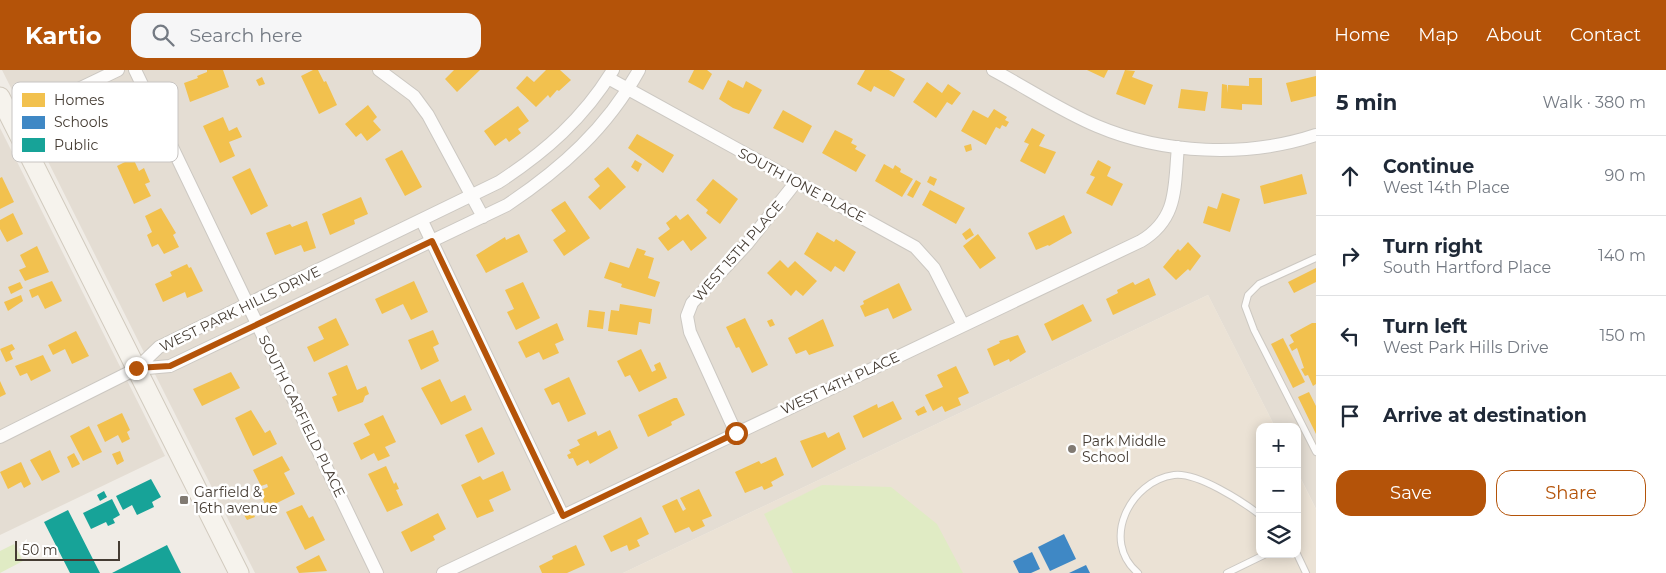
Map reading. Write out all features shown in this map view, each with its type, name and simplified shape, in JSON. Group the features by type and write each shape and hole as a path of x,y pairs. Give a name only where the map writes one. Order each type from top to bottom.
{"street":[{"path":"93,82 118,70"},
{"name":"SOUTH GARFIELD PLACE","path":"135,70 141,82"},
{"path":"379,70 414,96 428,115 483,217"},
{"name":"WEST PARK HILLS DRIVE","path":"136,368 170,366 506,205 556,170 594,134 628,90 639,70"},
{"path":"993,70 1096,125 1143,141 1212,150 1251,148 1316,135"},
{"name":"WEST PARK HILLS DRIVE","path":"136,368 159,347 499,182 546,149 587,108 610,74"},
{"name":"SOUTH IONE PLACE","path":"610,74 628,90 915,247 934,268 963,325"},
{"path":"0,97 12,121"},
{"name":"WEST 14TH PLACE","path":"443,573 1150,235 1159,228 1170,211 1178,147"},
{"name":"SOUTH GARFIELD PLACE","path":"178,159 378,573"},
{"path":"33,162 239,573"},
{"name":"WEST 15TH PLACE","path":"736,433 690,332 687,322 688,310 695,298 747,244 796,182"},
{"path":"422,221 563,516"},
{"path":"0,437 136,368"}],"lane":[{"path":"1316,258 1259,284 1248,294 1245,306 1254,330 1316,452"},
{"path":"1138,573 1121,548 1122,522 1130,502 1152,481 1176,475 1200,480 1238,498 1257,513"},
{"path":"1227,573 1258,558"},
{"path":"1299,558 1306,573"}],"shaded area":[{"path":"2,70 1316,70 1316,509 1301,479 1301,423 1273,423 1208,295 623,573 255,573 48,162 178,162 178,82 12,82 12,90"},
{"path":"0,128 12,152 12,162 17,162 165,456 0,535"},
{"name":"Park Middle School","path":"1208,295 1273,423 1256,423 1256,558 1301,558 1301,479 1316,509 1316,573 623,573"}],"green space":[{"path":"822,485 891,487 937,524 963,573 793,573 764,514"},
{"path":"14,544 23,561 0,573 0,551"}],"building: Homes":[{"path":"207,70 223,70 229,87 190,102 184,83 198,78 197,76 207,72"},
{"path":"313,70 318,70 324,82 326,81 337,105 319,114 301,76"},
{"path":"454,70 480,70 457,92 445,79"},
{"path":"546,70 560,70 571,80 559,91 557,90 550,98 548,95 536,107 516,88 527,76 534,82"},
{"path":"694,70 707,70 712,74 703,90 688,82"},
{"path":"865,70 889,70 905,79 894,97 874,86 871,92 857,84"},
{"path":"1087,70 1108,70 1104,78"},
{"path":"1125,70 1135,71 1132,77 1153,85 1145,105 1116,94"},
{"path":"1316,76 1316,96 1291,102 1286,83"},
{"path":"262,77 265,84 259,86 256,80"},
{"path":"1249,78 1262,78 1262,105 1242,104 1242,110 1221,108 1222,84 1227,85 1228,93 1228,85 1249,86"},
{"path":"728,80 743,88 746,81 762,90 749,114 733,108 719,99"},
{"path":"927,82 942,93 948,84 961,93 952,105 947,102 936,118 913,102"},
{"path":"1181,89 1208,92 1205,111 1178,108"},
{"path":"368,105 377,117 373,121 381,130 367,141 361,133 356,137 345,124"},
{"path":"518,106 529,121 518,129 521,133 509,142 506,138 495,146 484,131"},
{"path":"994,109 1007,117 1005,120 1009,122 1006,127 1002,125 1000,129 996,127 986,145 961,131 973,110 988,118"},
{"path":"783,110 812,126 803,143 773,128"},
{"path":"223,117 229,131 237,127 242,137 229,142 235,156 220,163 203,126"},
{"path":"1032,128 1045,135 1039,146 1056,152 1045,174 1020,161 1029,144 1024,142"},
{"path":"835,130 853,139 851,143 857,146 855,149 866,155 856,172 822,153"},
{"path":"637,134 674,155 663,173 628,148"},
{"path":"971,144 972,150 966,152 964,146"},
{"path":"402,150 422,187 405,196 385,159"},
{"path":"635,160 642,164 638,172 631,167"},
{"path":"1098,160 1111,167 1107,176 1123,184 1112,206 1086,193 1095,177 1090,175"},
{"path":"125,162 135,162 139,171 144,168 150,182 145,184 151,196 134,204 117,166"},
{"path":"884,164 893,169 895,165 901,169 900,172 913,179 902,197 875,181"},
{"path":"608,167 626,187 600,210 588,197 600,186 594,179"},
{"path":"250,168 268,206 251,215 232,177"},
{"path":"1302,174 1307,194 1264,204 1260,186"},
{"path":"930,176 937,179 934,186 927,182"},
{"path":"2,177 14,202 0,209 0,178"},
{"path":"713,179 738,199 720,224 706,213 708,210 696,200"},
{"path":"916,180 921,183 913,198 907,195"},
{"path":"930,190 965,208 956,224 922,205"},
{"path":"1222,193 1240,199 1230,232 1203,223 1208,206 1217,209"},
{"path":"361,197 368,214 354,220 355,224 330,235 322,214"},
{"path":"565,201 590,238 564,256 553,240 566,231 551,210"},
{"path":"161,208 176,233 173,235 179,247 164,254 158,244 152,247 147,235 152,232 145,216"},
{"path":"13,213 23,234 7,242 0,229 0,220"},
{"path":"688,214 707,238 691,251 683,240 668,251 658,238 670,229 666,223 676,215 680,220"},
{"path":"1064,215 1072,233 1049,246 1036,250 1028,233"},
{"path":"307,221 316,248 304,252 301,245 275,255 266,233 290,224 292,227"},
{"path":"970,228 974,235 966,240 962,234"},
{"path":"817,232 834,242 836,239 856,252 844,272 835,266 831,272 804,254"},
{"path":"519,234 528,252 486,273 476,255 505,237 506,240"},
{"path":"978,234 996,258 980,269 963,246"},
{"path":"1188,242 1201,256 1190,271 1188,269 1176,280 1163,267 1178,249 1180,251"},
{"path":"37,246 49,272 25,281 19,270 26,267 20,255"},
{"path":"637,248 646,251 644,255 654,258 648,278 660,282 655,297 621,287 622,284 604,278 610,262 629,268"},
{"path":"780,260 788,268 795,261 817,281 803,296 796,290 791,296 767,273"},
{"path":"187,264 189,268 191,267 203,291 187,298 185,292 163,302 155,284 172,276 170,272"},
{"path":"1316,268 1316,282 1294,293 1288,282"},
{"path":"1149,278 1156,295 1113,315 1106,299 1118,293 1117,290 1133,282 1135,285"},
{"path":"52,281 62,301 45,309 38,295 32,298 29,290"},
{"path":"414,281 428,312 411,320 403,304 382,314 375,299"},
{"path":"20,282 23,288 11,294 8,287"},
{"path":"523,282 540,318 516,330 507,312 514,309 505,290"},
{"path":"899,283 912,310 893,319 888,308 865,317 860,306 864,304 863,301"},
{"path":"21,295 23,301 8,311 4,302"},
{"path":"620,304 652,309 650,324 639,322 637,335 608,331 611,310 619,311"},
{"path":"1083,304 1092,321 1052,341 1044,324"},
{"path":"589,310 605,312 603,329 587,327"},
{"path":"336,318 349,345 314,362 307,347 324,339 318,327"},
{"path":"745,318 768,365 752,373 739,347 736,348 726,327"},
{"path":"772,319 775,325 770,327 767,321"},
{"path":"823,319 834,346 809,355 806,350 796,354 788,338"},
{"path":"557,323 564,340 555,344 559,353 543,360 539,352 526,358 518,342"},
{"path":"1312,323 1316,323 1316,384 1313,386 1308,375 1305,376 1301,369 1304,368 1297,348 1292,351 1289,345 1294,342 1290,335"},
{"path":"433,330 439,344 433,347 439,361 421,370 408,340"},
{"path":"76,331 89,356 72,364 65,349 53,355 48,345"},
{"path":"1018,335 1026,352 1010,362 1009,359 994,366 987,349 1000,343 999,341"},
{"path":"1283,338 1305,382 1293,388 1271,344"},
{"path":"12,344 15,349 10,352 13,359 6,362 0,349"},
{"path":"641,349 652,372 656,370 654,365 660,362 667,378 639,392 630,375 625,377 617,361"},
{"path":"43,355 51,371 31,381 27,373 20,376 15,366"},
{"path":"347,365 357,390 366,386 369,394 365,396 363,402 338,412 332,397 337,395 328,373"},
{"path":"956,366 969,393 958,398 961,405 945,412 942,406 933,411 925,395 943,387 937,375"},
{"path":"231,372 240,388 202,406 193,389"},
{"path":"569,377 586,414 568,422 559,402 552,405 544,389"},
{"path":"440,379 451,402 465,395 472,410 441,425 421,388"},
{"path":"0,381 6,394 0,397"},
{"path":"1309,392 1316,406 1316,434 1298,397"},
{"path":"677,398 685,415 671,422 672,425 648,437 638,415"},
{"path":"893,401 902,419 863,438 853,416 877,404 878,408"},
{"path":"924,406 927,412 918,416 915,411"},
{"path":"251,410 265,433 270,430 277,444 253,456 235,418"},
{"path":"122,413 130,430 127,432 130,439 122,443 118,435 105,442 97,425"},
{"path":"383,415 396,442 385,447 390,456 378,461 374,453 361,460 353,443 370,435 364,424"},
{"path":"89,426 102,452 83,461 70,436"},
{"path":"482,427 495,454 478,463 465,435"},
{"path":"610,430 618,448 590,464 588,460 577,466 573,458 569,459 567,455 571,453 569,450 580,445 577,440 596,431 598,436"},
{"path":"825,432 828,438 839,432 846,449 812,468 800,441"},
{"path":"50,450 60,472 42,481 30,460"},
{"path":"120,451 124,461 117,465 112,454"},
{"path":"74,453 80,464 72,468 67,457"},
{"path":"282,456 290,470 284,473 295,494 267,508 259,491 268,487 267,484 261,486 253,470"},
{"path":"776,457 784,475 771,482 773,486 764,490 762,486 745,493 735,472 759,461 761,464"},
{"path":"21,462 31,484 24,488 21,482 8,489 0,472"},
{"path":"386,466 394,484 396,482 399,489 396,490 403,505 387,512 368,474"},
{"path":"503,471 511,490 489,500 494,511 477,518 461,485 480,476 483,480"},
{"path":"699,489 712,516 702,520 705,526 692,532 689,527 675,533 662,506 677,499 683,511 686,509 680,498"},
{"path":"302,505 309,518 313,516 325,540 305,550 286,512"},
{"path":"252,511 255,517 247,520 244,515"},
{"path":"438,513 446,529 433,536 435,540 411,552 401,532"},
{"path":"641,517 649,534 637,540 640,546 629,551 627,545 611,552 603,536"},
{"path":"576,545 585,565 567,573 542,573 539,566 553,559 552,556"},
{"path":"319,555 327,571 299,573 296,567"}],"building: Schools":[{"path":"1064,534 1076,559 1050,571 1038,547"},
{"path":"1032,552 1040,569 1031,573 1019,573 1013,561"},
{"path":"1086,565 1090,573 1069,573"}],"building: Public":[{"path":"151,479 161,497 152,502 154,507 137,515 132,505 123,510 116,496"},
{"path":"104,491 107,497 100,501 97,495"},
{"path":"112,499 120,515 113,519 115,523 108,526 106,522 91,529 83,513"},
{"path":"68,510 100,573 70,573 44,522"},
{"path":"167,545 181,573 112,573"}],"place":[{"name":"Park Middle School","path":"1072,449"},
{"name":"Garfield & 16th avenue","path":"184,500"}],"route":[{"path":"136,368 170,366 432,241 563,516 736,433"}]}
